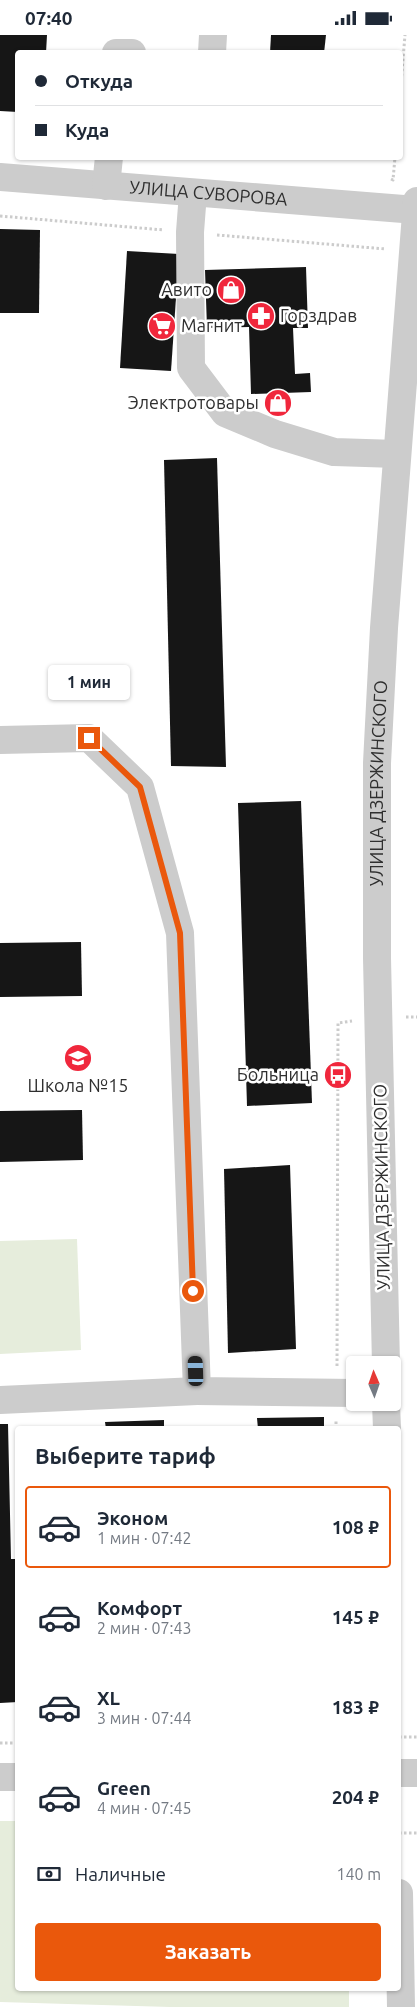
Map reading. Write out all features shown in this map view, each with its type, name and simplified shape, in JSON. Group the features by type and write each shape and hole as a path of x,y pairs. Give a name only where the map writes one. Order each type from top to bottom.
{"street":[{"path":"212,50 213,35"},
{"path":"106,186 108,160"},
{"name":"УЛИЦА СУВОРОВА","path":"0,177 194,193 417,205"},
{"path":"194,193 190,232 191,368 225,413 275,434 334,452 397,454"},
{"name":"УЛИЦА ДЗЕРЖИНСКОГО","path":"386,1356 377,958 377,763 397,454 409,386 417,205"},
{"path":"0,740 89,738 140,787 180,933 197,1391"},
{"path":"0,1400 197,1391 346,1393"},
{"path":"386,1411 387,1426"},
{"path":"401,1773 417,1773"},
{"path":"0,1777 15,1777"},
{"path":"401,1991 401,2007"}],"path":[{"path":"403,59 405,35"},
{"path":"393,179 395,160"},
{"path":"337,1426 346,1393 338,1023"},
{"path":"401,1737 417,1737"},
{"path":"0,1743 15,1743"},
{"path":"401,1833 417,1833"}],"green space":[{"path":"77,1239 81,1350 0,1354 0,1241"},
{"path":"0,1821 15,1821 15,1991 349,1991 349,2007 170,2007 0,2002"}],"building":[{"path":"0,35 47,35 46,50 15,50 15,112 0,111"},
{"path":"271,35 326,35 324,50 270,50"},
{"path":"0,229 40,230 39,313 0,313"},
{"path":"127,251 179,254 171,371 120,368"},
{"path":"306,267 308,328 293,328 295,374 310,373 311,392 251,394 249,327 207,328 205,270"},
{"path":"217,458 226,767 171,766 164,460"},
{"path":"301,801 312,1103 247,1106 238,803"},
{"path":"81,942 82,996 0,997 0,943"},
{"path":"82,1110 83,1160 0,1162 0,1111"},
{"path":"290,1165 296,1349 228,1353 224,1169"},
{"path":"324,1417 324,1426 258,1426 257,1418"},
{"path":"164,1420 164,1426 106,1426 105,1422"},
{"path":"0,1424 8,1424 11,1559 15,1559 15,1702 0,1703"}],"place":[{"name":"Авито","path":"231,290"},
{"name":"Горздрав","path":"261,316"},
{"name":"Магнит","path":"162,326"},
{"name":"Электротовары","path":"278,403"},
{"name":"Школа №15","path":"78,1058"},
{"name":"Больница","path":"338,1075"}],"route":[{"path":"89,738 140,787 180,933 193,1291"}]}
